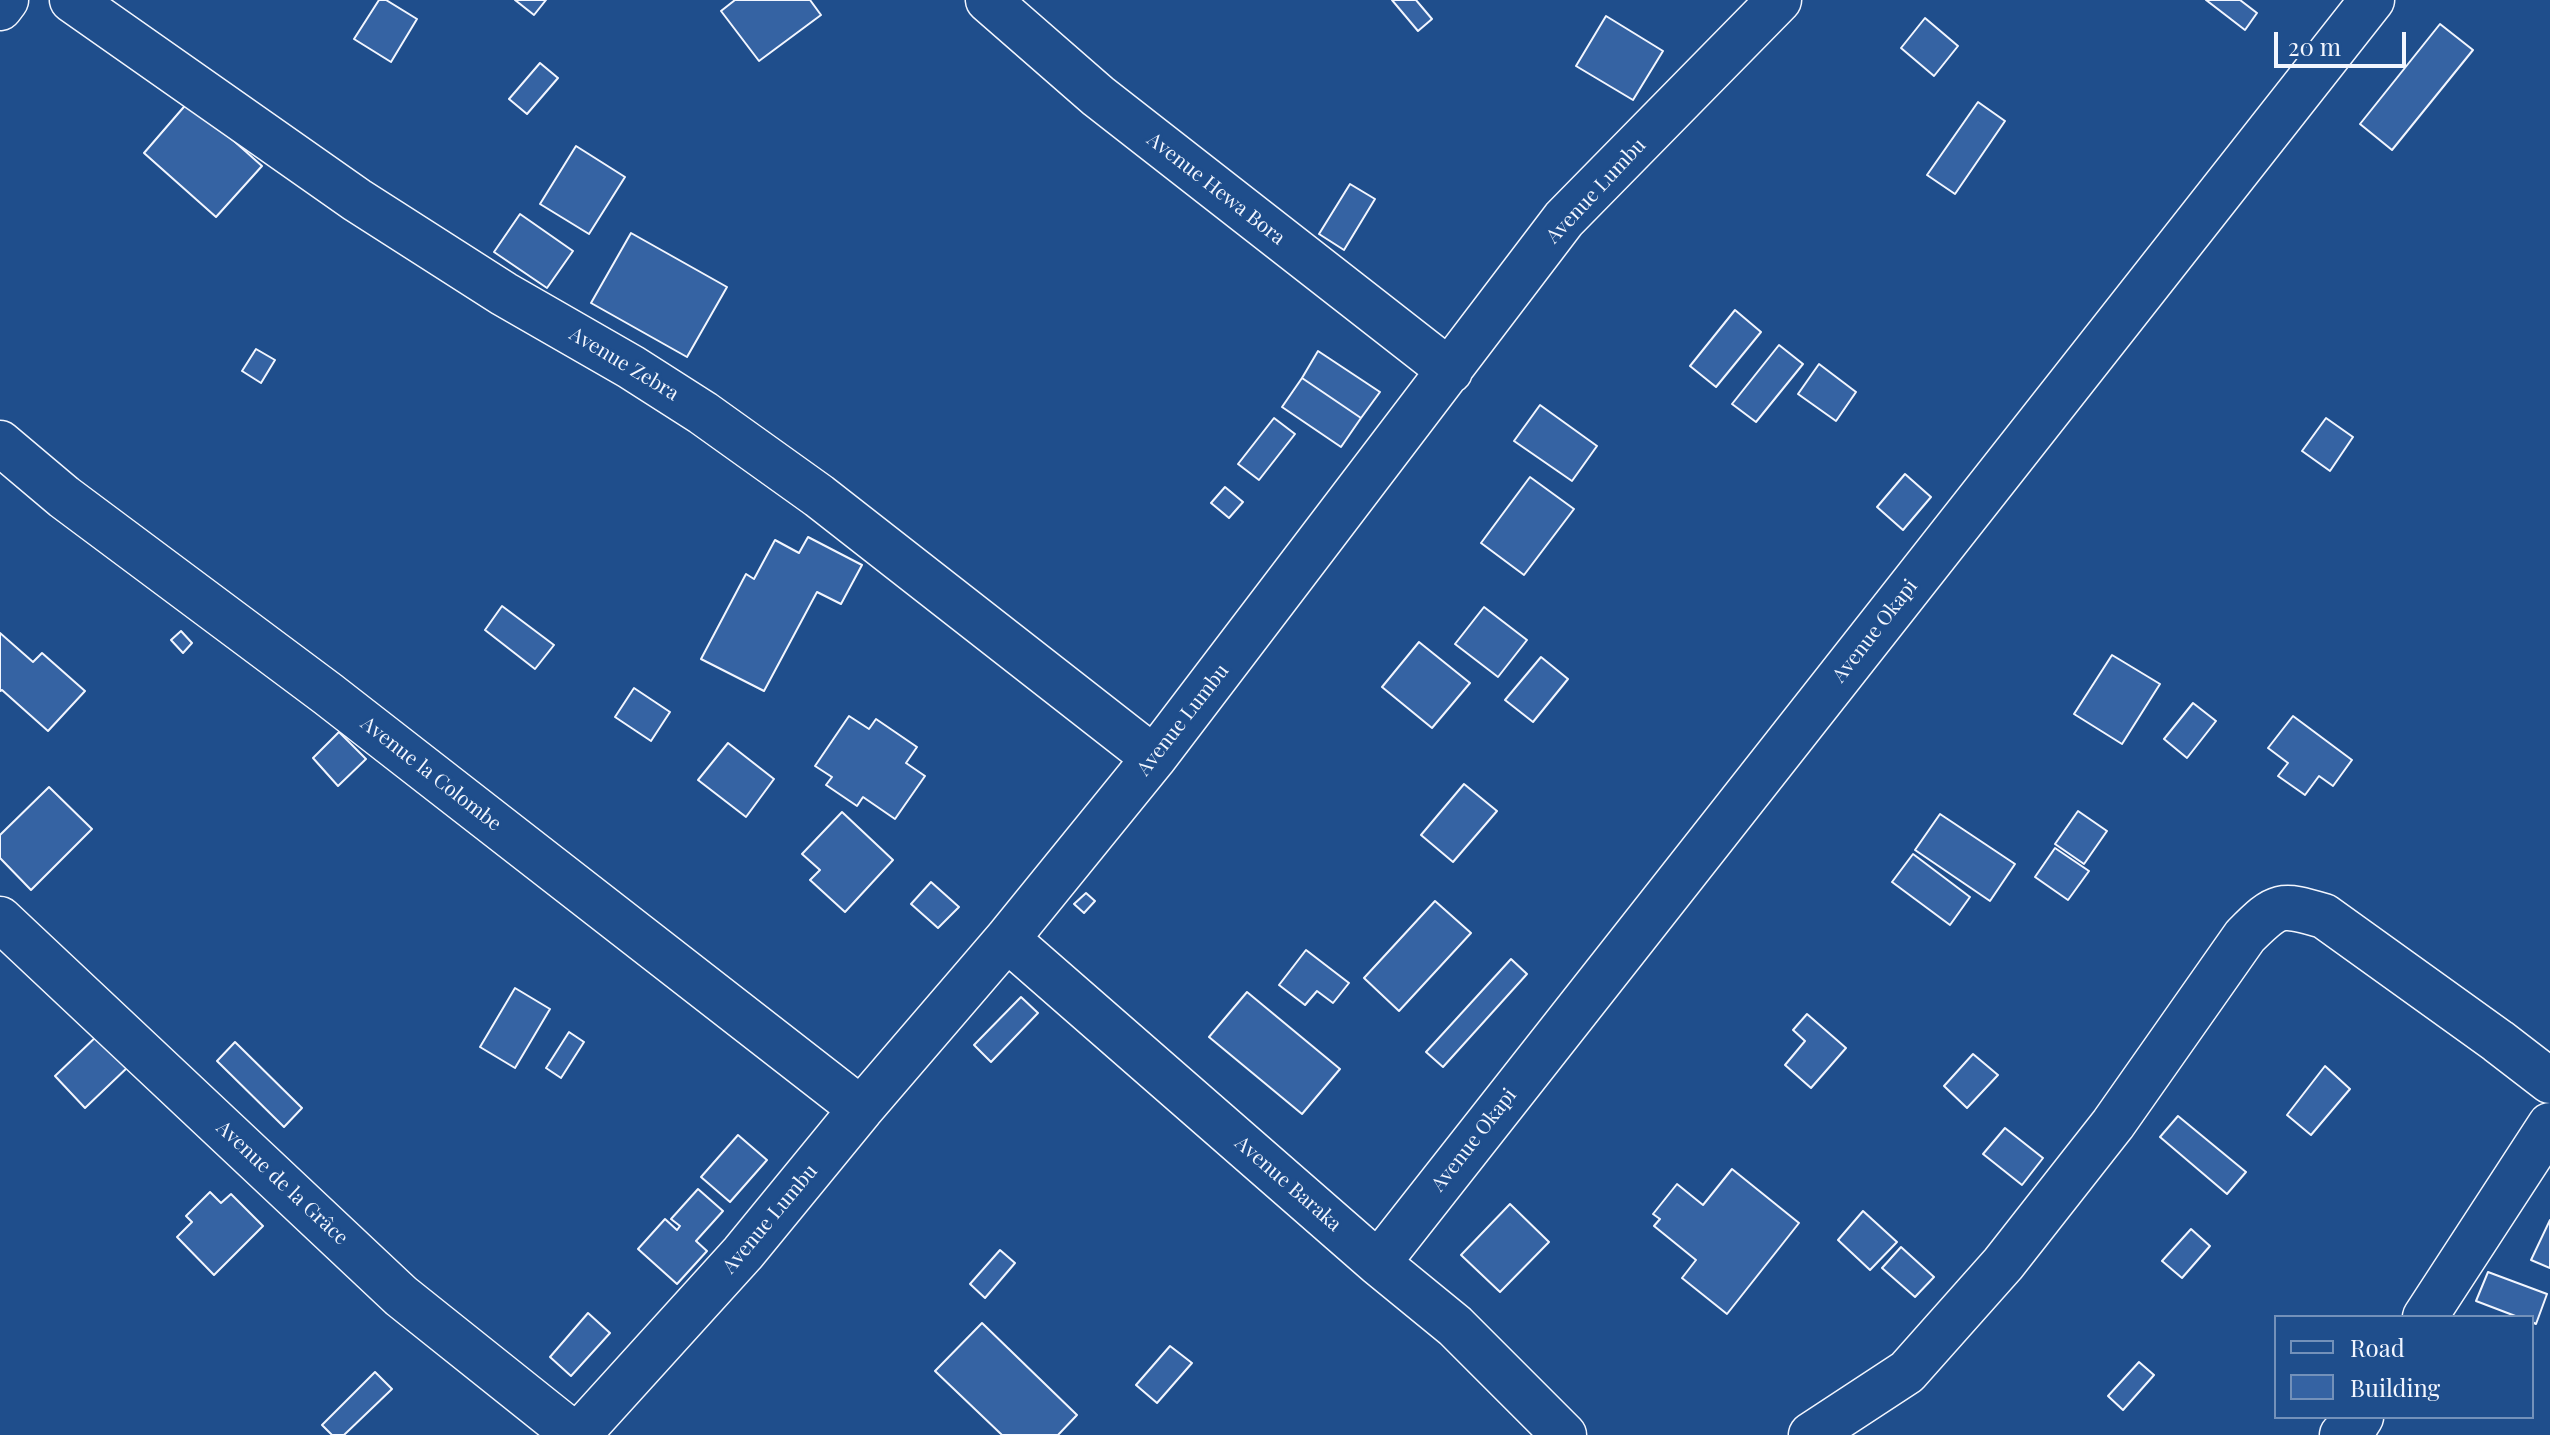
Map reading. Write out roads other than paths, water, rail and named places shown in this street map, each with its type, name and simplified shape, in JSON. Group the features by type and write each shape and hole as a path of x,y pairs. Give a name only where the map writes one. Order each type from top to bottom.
{"street":[{"path":"0,8 6,0"},
{"name":"Avenue Zebra","path":"72,0 357,200 504,294 631,367 703,413 819,496 1154,758"},
{"name":"Avenue Hewa Bora","path":"988,0 1098,96 1450,371"},
{"name":"Avenue Lumbu","path":"576,1435 743,1253 1007,939 1154,758 1564,219 1779,0"},
{"name":"Avenue Okapi","path":"1378,1263 2372,0"},
{"name":"Avenue la Colombe","path":"0,443 64,497 328,694 861,1109"},
{"path":"1811,1435 1907,1372 2003,1264 2113,1124 2245,936 2270,911 2293,907 2324,916 2550,1081"},
{"name":"Avenue de la Grâce","path":"0,919 401,1296 576,1435"},
{"name":"Avenue Baraka","path":"1007,939 1378,1263 1455,1326 1564,1435"},
{"path":"2426,1315 2550,1125"},
{"path":"2342,1435 2360,1419"}]}
